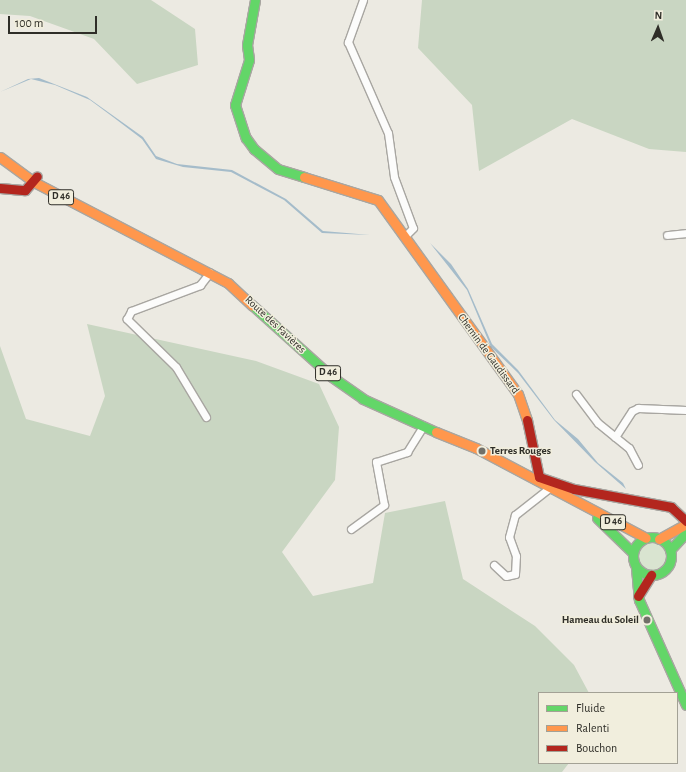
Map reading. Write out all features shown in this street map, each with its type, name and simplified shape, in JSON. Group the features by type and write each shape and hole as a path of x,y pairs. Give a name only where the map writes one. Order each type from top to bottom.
{"main road":[{"path":"255,0 247,45 249,60 235,105 246,138 278,170 338,190 374,197 405,236"},
{"name":"D 46","path":"0,149 36,179"},
{"name":"Route des Favières","path":"0,157 36,179 210,272 236,290 343,385 385,411 476,448 548,489"},
{"path":"0,188 22,190 36,179"},
{"name":"Chemin de Gaudissard","path":"405,236 518,394 534,442 539,477 574,489 663,505"},
{"name":"D 46","path":"548,489 646,538"},
{"path":"663,505 679,511 686,521"},
{"name":"D 46","path":"580,506 633,554"},
{"path":"638,596 651,575 666,570 670,560 670,550 686,524"},
{"path":"682,532 659,539 646,538 637,544 633,554 636,567 638,596 686,705"},
{"path":"659,539 670,550"},
{"path":"636,567 651,575"}],"street":[{"path":"363,0 348,42 388,133 394,177 413,228 405,236"},
{"path":"667,235 686,233"},
{"path":"206,417 176,367 127,319 131,311 200,285 210,272"},
{"path":"576,394 598,423 629,448 638,465"},
{"path":"615,437 632,411 638,408 686,410"},
{"path":"351,529 384,505 376,462 407,452 417,441 423,426"},
{"path":"494,565 508,577 515,574 517,559 509,537 516,515 548,489"},
{"path":"663,505 676,516 682,532"}],"green space":[{"path":"0,0 151,0 195,29 198,65 137,84 94,39 30,16 0,14"},
{"path":"422,0 686,0 686,152 649,149 572,119 479,171 472,105 418,48"},
{"path":"87,324 256,361 319,384 339,427 335,480 282,552 313,596 373,583 385,513 445,501 463,579 535,626 574,665 588,692 538,692 538,764 568,764 562,772 0,772 0,346 26,419 90,436 105,396"},
{"path":"651,540 662,545 667,556 662,567 651,572 640,567 635,556 640,545"}],"water":[{"path":"39,78 87,97 143,137 156,156 177,164 232,170 286,199 323,231 370,235 322,233 284,200 231,172 183,167 156,159 142,139 90,100 55,85 31,79 0,92 28,79"},
{"path":"430,243 451,264 468,289 492,344 518,370 555,420 578,439 598,463 623,483 626,489 595,462 554,420 518,373 491,347 467,290"}],"traffic: fast":[{"path":"255,0 247,45 249,60 235,105 246,138 254,149 278,169 304,177"},
{"path":"252,305 332,377 363,399 436,432"},
{"path":"597,518 633,553"},
{"path":"670,550 686,533"},
{"path":"648,537 656,537 663,540 668,545 671,556 668,567 663,572 656,575 648,575 641,572 636,567 633,560 633,552 636,545 641,540 648,537"},
{"path":"636,567 639,600 686,705"}],"traffic: slow":[{"path":"0,157 34,182 228,283 252,305"},
{"path":"304,177 378,200 518,394 527,420"},
{"path":"436,432 476,448 646,538"},
{"path":"659,539 686,524"}],"traffic: jam":[{"path":"0,188 25,190 37,176"},
{"path":"527,420 539,477 574,489 671,507 686,521"},
{"path":"638,596 651,575"}],"place":[{"name":"Terres Rouges","path":"482,451"},
{"name":"Hameau du Soleil","path":"647,620"}]}
